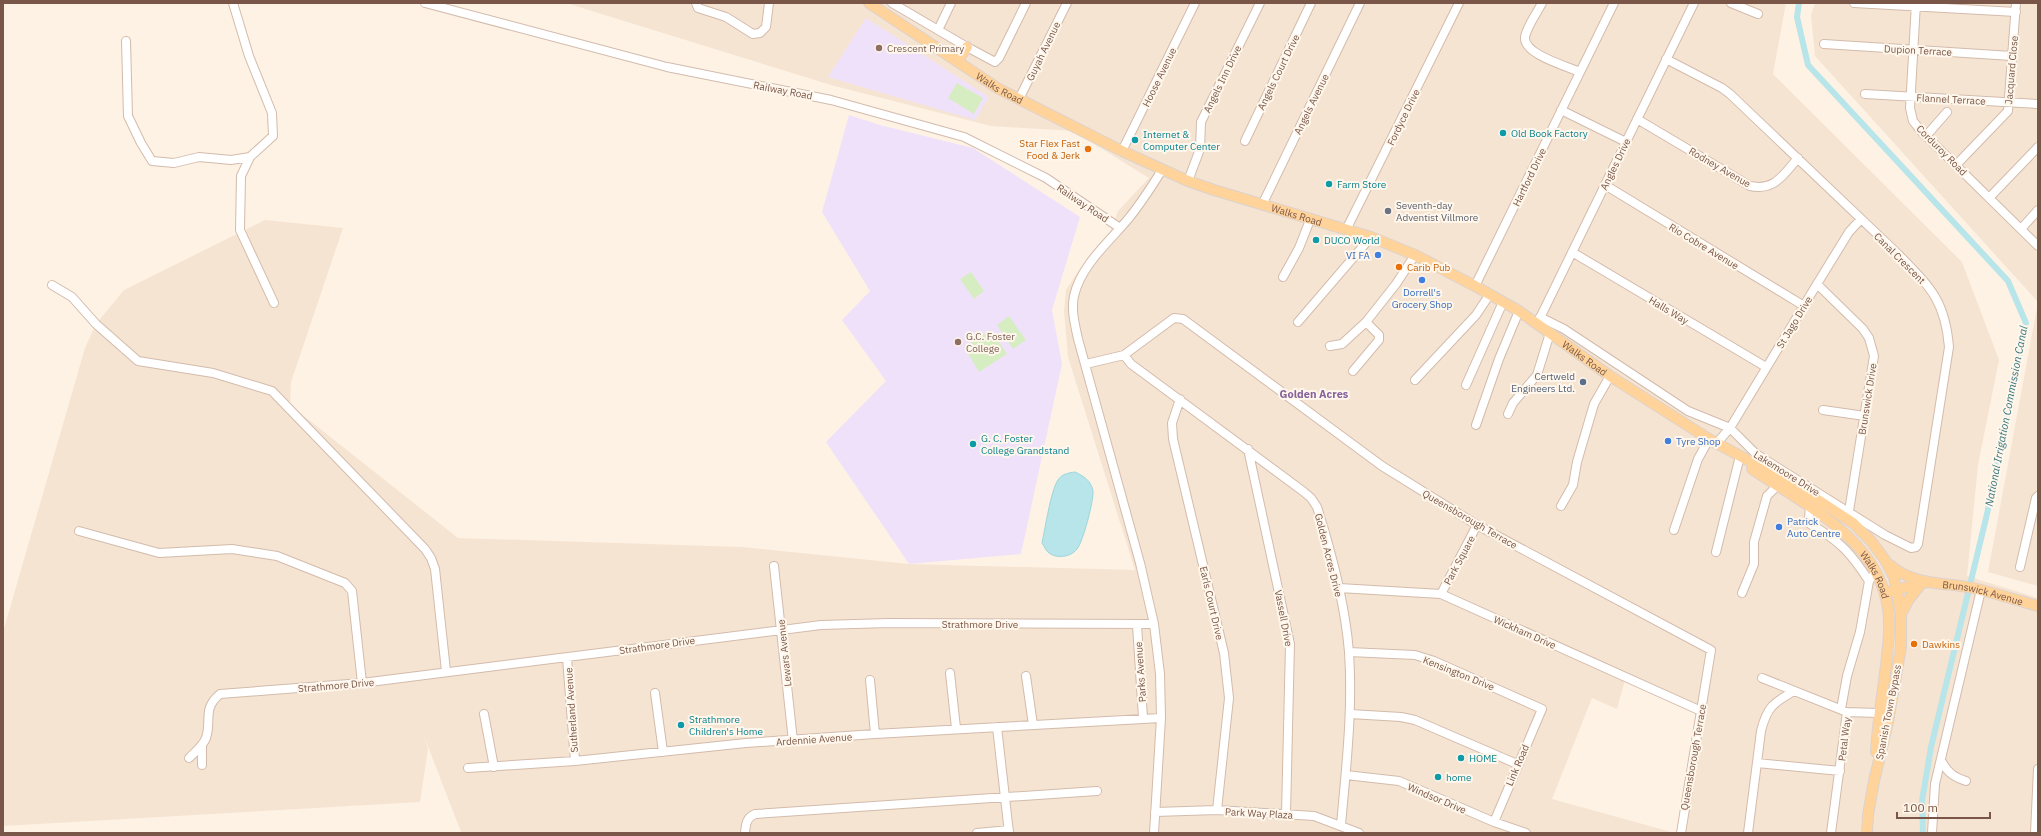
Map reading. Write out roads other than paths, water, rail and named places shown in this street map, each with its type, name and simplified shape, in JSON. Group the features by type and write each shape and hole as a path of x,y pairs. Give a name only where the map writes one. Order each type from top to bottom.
{"main road":[{"name":"Walks Road","path":"869,3 999,89 1162,170 1188,181 1262,205 1371,237 1415,255 1490,294 1519,312 1539,321 1550,333 1610,376 1842,529 1866,556 1876,572 1884,592 1888,613 1889,630 1885,674 1878,713 1874,781"},
{"path":"957,61 967,48"},
{"name":"Walks Road","path":"1712,442 1801,488 1853,523 1871,541 1885,560 1894,577 1898,590"},
{"name":"Brunswick Avenue","path":"1885,560 1900,574 1923,583 1955,585 2038,606"},
{"path":"1901,614 1909,598 1923,583"},
{"name":"Brunswick Avenue","path":"1884,592 1923,583"},
{"name":"Spanish Town Bypass","path":"1867,833 1868,816 1874,781 1888,722 1901,647 1901,614 1898,590"}],"street":[{"path":"233,3 249,56 272,113 273,136 250,158 241,176 240,230 274,303"},
{"name":"Railway Road","path":"425,3 668,67 831,100 964,137 1046,178 1120,228"},
{"path":"696,3 698,8 726,17 754,34 760,33 766,28 769,3"},
{"path":"892,3 967,48 995,62 999,58 1026,3"},
{"path":"938,30 951,3"},
{"name":"Guyah Avenue","path":"1019,99 1067,3"},
{"name":"Hoose Avenue","path":"1122,151 1195,3"},
{"name":"Angels Inn Drive","path":"1188,181 1200,149 1201,122 1260,3"},
{"name":"Angels Court Drive","path":"1245,141 1311,3"},
{"name":"Angels Avenue","path":"1262,205 1360,3"},
{"name":"Fordyce Drive","path":"1346,230 1459,3"},
{"path":"1542,3 1527,32 1526,42 1528,47 1536,53 1580,72"},
{"name":"Hartford Drive","path":"1475,286 1614,3"},
{"name":"Angles Drive","path":"1539,321 1694,3"},
{"path":"1731,3 1758,14"},
{"path":"1854,3 1916,5 2016,12"},
{"name":"Jacquard Close","path":"1956,165 2008,111 2016,3"},
{"name":"Corduroy Road","path":"1916,5 1910,108 1913,121 1926,136 2038,246"},
{"path":"126,41 128,116 141,143 152,161 174,163 198,156 231,160 250,158"},
{"name":"Dupion Terrace","path":"1824,44 2012,56"},
{"name":"Canal Crescent","path":"1666,59 1730,94 1924,281 1937,298 1947,329 1949,347 1918,544 1916,547"},
{"name":"Flannel Terrace","path":"1865,94 2038,104"},
{"path":"1561,110 1626,142"},
{"path":"1926,136 1946,112"},
{"name":"Rodney Avenue","path":"1637,119 1750,186 1760,188 1770,186 1779,180 1798,158"},
{"path":"1989,198 2038,147"},
{"path":"1154,833 1161,718 1160,674 1154,624 1140,563 1075,324 1074,296 1087,268 1100,250 1120,228 1162,170"},
{"name":"Rio Cobre Avenue","path":"1605,185 1804,306"},
{"path":"2021,229 2038,210"},
{"name":"St Jago Drive","path":"1674,530 1698,459 1712,442 1730,428 1849,232 1861,219"},
{"path":"1283,277 1299,248 1310,220"},
{"path":"1298,322 1371,237"},
{"name":"Halls Way","path":"1572,252 1766,368"},
{"path":"1330,346 1342,344 1366,322 1396,284 1415,255"},
{"name":"Brunswick Drive","path":"1817,284 1863,329 1869,338 1874,356 1848,511"},
{"path":"52,285 72,298 96,324 138,361 213,372 272,391 425,549 431,558 434,569 446,671"},
{"path":"1415,380 1476,315 1490,294"},
{"path":"1466,385 1503,302"},
{"path":"1476,425 1499,359 1519,312"},
{"name":"Queensborough Terrace","path":"1086,364 1124,355 1174,318 1183,319 1382,466 1477,525 1711,650 1681,833"},
{"name":"Lakemoore Drive","path":"1539,321 1564,329 1688,411 1730,428 1756,454 1885,535 1911,548 1916,547"},
{"path":"1353,371 1379,340 1379,334 1366,322"},
{"path":"1508,414 1513,403 1537,375 1550,333"},
{"name":"Golden Acres Drive","path":"1124,355 1131,364 1248,449 1311,498 1317,507 1339,588 1349,652 1350,714 1341,825"},
{"path":"1561,506 1572,485 1577,462 1594,404 1610,376"},
{"name":"Earls Court Drive","path":"1180,400 1172,424 1173,439 1224,653 1229,698 1217,810"},
{"path":"1823,410 1865,416"},
{"name":"Vassell Drive","path":"1248,449 1290,644 1286,814"},
{"path":"1716,552 1739,460"},
{"path":"1742,593 1754,564 1754,542 1767,496 1777,486"},
{"path":"2020,566 2037,497"},
{"path":"1810,507 1810,524 1830,536 1842,546 1853,557 1869,581"},
{"name":"Park Square","path":"1441,594 1477,525"},
{"path":"79,531 159,553 232,549 277,556 345,583 352,591 362,683"},
{"name":"Lewars Avenue","path":"774,566 793,741"},
{"path":"1876,572 1869,581 1860,632 1847,676 1844,711 1878,713"},
{"name":"Wickham Drive","path":"1339,588 1441,594 1701,711"},
{"path":"1932,833 1935,784 1942,762 1978,590"},
{"name":"Strathmore Drive","path":"202,765 202,746 206,738 209,710 212,701 220,694 362,683 446,671 568,658 821,625 889,623 1154,624"},
{"name":"Parks Avenue","path":"1137,625 1143,718"},
{"name":"Kensington Drive","path":"1349,652 1415,655 1434,661 1542,709"},
{"name":"Sutherland Avenue","path":"568,658 574,761"},
{"path":"950,673 956,728"},
{"path":"1026,676 1033,725"},
{"name":"Petal Way","path":"1762,678 1844,711 1840,771 1831,833"},
{"path":"870,680 875,734"},
{"path":"1748,833 1765,716 1776,701 1794,691"},
{"path":"656,693 663,752"},
{"name":"Link Road","path":"1494,822 1517,764 1542,709"},
{"path":"484,714 494,767"},
{"path":"1350,714 1402,717 1415,720 1517,764"},
{"name":"Ardennie Avenue","path":"468,768 574,761 663,752 956,728 1161,718"},
{"path":"977,833 1009,832 997,727"},
{"path":"189,758 202,746"},
{"path":"1942,762 1947,771 1954,777 1966,781"},
{"path":"1757,763 1840,771"},
{"path":"2035,833 2038,768"},
{"name":"Windsor Drive","path":"1346,775 1399,781 1494,822 1526,833"},
{"path":"745,833 746,823 749,817 755,814 1097,791"},
{"name":"Park Way Plaza","path":"1155,812 1217,810 1314,816 1359,833"}],"water":[{"path":"1075,472 1086,479 1093,491 1085,530 1077,549 1074,552 1064,556 1052,555 1046,550 1042,543 1048,510 1055,485 1058,480 1063,475"}],"waterway":[{"name":"National Irrigation Commission Canal","path":"1799,3 1797,17 1808,65 2008,281 2026,323 1987,514 1931,747 1922,801 1923,833"}],"place":[{"name":"Crescent Primary","path":"879,48"},
{"name":"Old Book Factory","path":"1503,133"},
{"name":"Internet & Computer Center","path":"1135,140"},
{"name":"Star Flex Fast Food & Jerk","path":"1088,149"},
{"name":"Farm Store","path":"1329,184"},
{"name":"Seventh-day Adventist Villmore","path":"1388,211"},
{"name":"DUCO World","path":"1316,240"},
{"name":"VI FA","path":"1378,255"},
{"name":"Carib Pub","path":"1399,267"},
{"name":"Dorrell's Grocery Shop","path":"1422,280"},
{"name":"G.C. Foster College","path":"958,342"},
{"name":"Certweld Engineers Ltd.","path":"1583,382"},
{"name":"Tyre Shop","path":"1668,441"},
{"name":"G. C. Foster College Grandstand","path":"973,444"},
{"name":"Patrick Auto Centre","path":"1779,527"},
{"name":"Dawkins","path":"1914,644"},
{"name":"Strathmore Children's Home","path":"681,725"},
{"name":"HOME","path":"1461,758"},
{"name":"home","path":"1438,777"}],"district":[{"name":"Golden Acres","path":"1314,394"}]}
